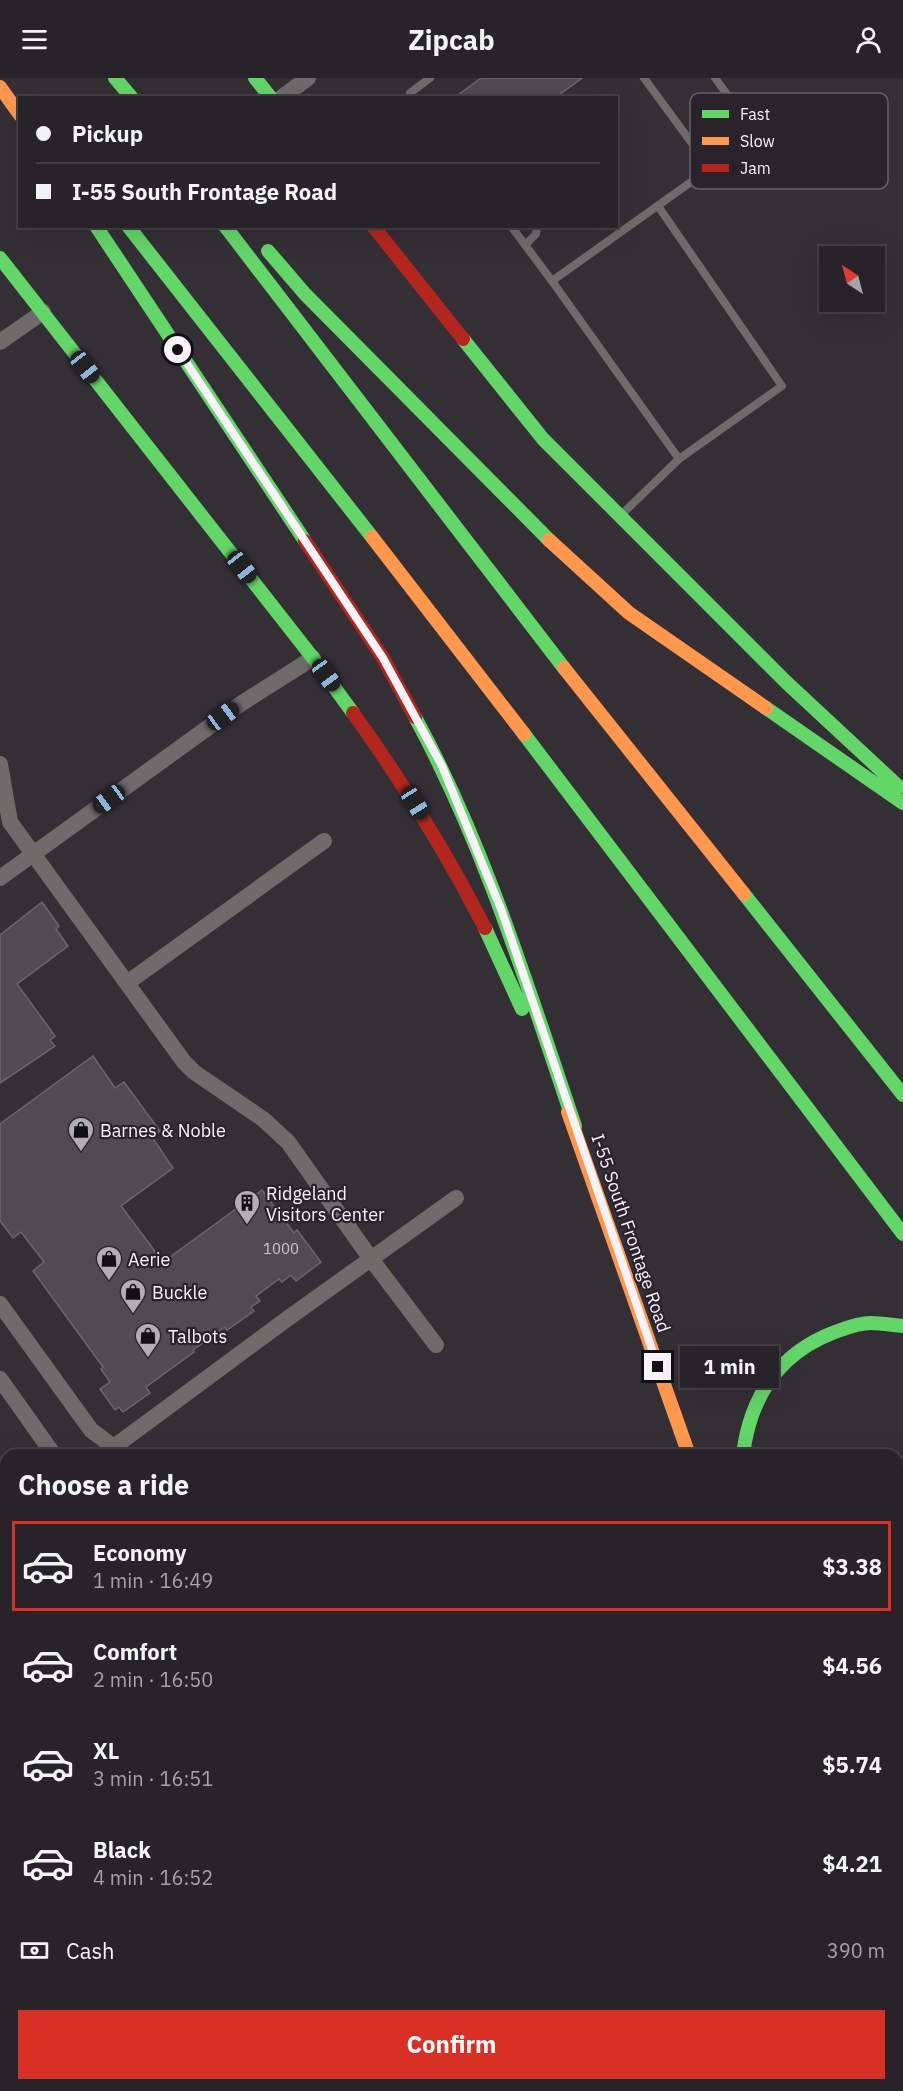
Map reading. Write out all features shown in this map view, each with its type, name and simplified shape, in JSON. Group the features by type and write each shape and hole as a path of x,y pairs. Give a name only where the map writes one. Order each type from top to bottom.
{"main road":[{"path":"113,78 125,96"},
{"path":"113,78 130,96"},
{"path":"255,78 269,96"},
{"path":"0,87 18,112"},
{"path":"97,228 383,658 442,766 501,909 575,1126"},
{"path":"130,228 462,653 903,1234"},
{"path":"227,228 564,668 903,1095"},
{"path":"376,228 543,439 786,682 903,790"},
{"path":"261,243 305,294 530,523 629,613 903,803"},
{"name":"I-55 South Frontage Road","path":"0,258 313,658 396,773 434,834 484,926 575,1126 687,1449"},
{"path":"743,1449 749,1419 760,1396 773,1375 790,1357 810,1342 831,1332 855,1325 873,1322 903,1326"}],"street":[{"path":"284,96 308,78"},
{"path":"0,342 43,312"},
{"path":"0,878 242,703 313,658"},
{"path":"0,764 10,822 184,1062 194,1072 263,1119 288,1142 371,1259 436,1345"},
{"path":"127,983 324,841"},
{"path":"118,1449 456,1198"},
{"path":"0,1304 92,1430 111,1449"},
{"path":"0,1380 50,1449"}],"lane":[{"path":"412,96 410,93 430,78"},
{"path":"644,78 690,141"},
{"path":"715,78 726,93"},
{"path":"552,281 690,183"},
{"path":"621,516 679,459 782,386 658,206"},
{"path":"512,228 679,459"},
{"path":"525,245 536,234 537,228"}],"building":[{"path":"481,78 582,78 558,96 457,96"},
{"path":"42,902 59,926 56,929 68,946 17,984 55,1036 50,1040 55,1046 0,1083 0,935"},
{"path":"93,1056 115,1088 124,1082 160,1131 152,1137 173,1168 121,1206 163,1262 262,1190 294,1233 297,1230 321,1262 296,1281 291,1275 282,1282 279,1279 256,1296 260,1301 251,1307 254,1311 227,1330 225,1327 193,1350 194,1352 146,1387 150,1393 123,1412 119,1407 115,1410 100,1389 110,1382 101,1369 103,1367 33,1271 44,1262 21,1232 13,1238 0,1221 0,1124"}],"traffic: fast":[{"path":"115,78 130,96"},
{"path":"255,78 269,96"},
{"path":"97,228 305,541"},
{"path":"130,228 372,537"},
{"path":"227,228 564,668"},
{"path":"268,251 305,294 549,540"},
{"path":"0,258 313,658 353,713"},
{"path":"463,339 543,439 786,682 899,787"},
{"path":"766,708 903,803"},
{"path":"415,717 463,816 504,918 575,1126"},
{"path":"524,734 903,1234"},
{"path":"744,894 903,1095"},
{"path":"485,928 522,1009"},
{"path":"744,1449 752,1414 760,1396 783,1365 798,1352 815,1341 857,1325 875,1323 903,1326"}],"traffic: slow":[{"path":"0,87 18,112"},
{"path":"372,537 524,734"},
{"path":"549,540 629,613 766,708"},
{"path":"564,668 744,894"},
{"path":"568,1112 687,1449"}],"traffic: jam":[{"path":"375,228 463,339"},
{"path":"305,541 383,658 415,717"},
{"path":"353,713 423,817 485,928"}],"place":[{"name":"Barnes & Noble","path":"81,1153"},
{"name":"Ridgeland Visitors Center","path":"247,1226"},
{"name":"Aerie","path":"109,1282"},
{"name":"Buckle","path":"133,1315"},
{"name":"Talbots","path":"148,1359"}],"route":[{"path":"178,350 383,658 442,766 501,909 658,1367"}]}
